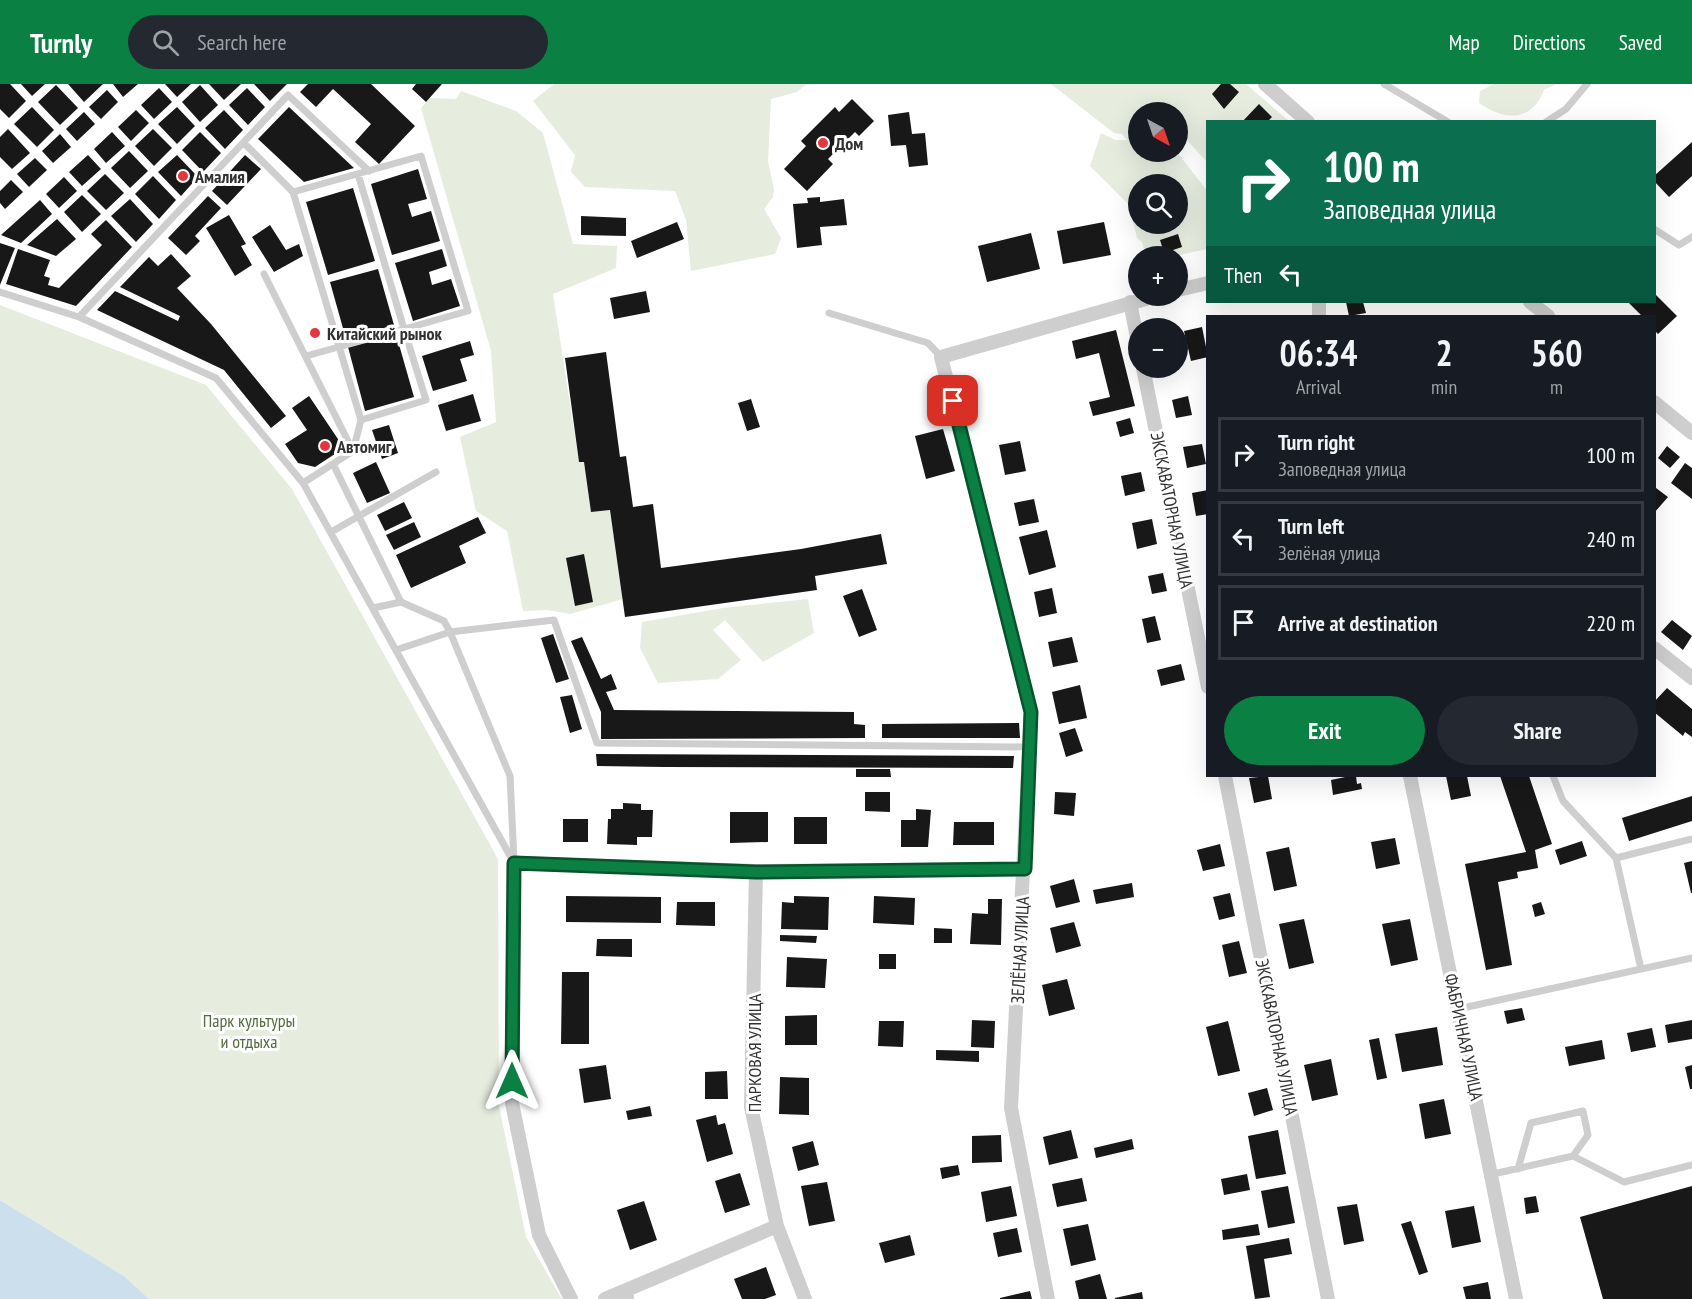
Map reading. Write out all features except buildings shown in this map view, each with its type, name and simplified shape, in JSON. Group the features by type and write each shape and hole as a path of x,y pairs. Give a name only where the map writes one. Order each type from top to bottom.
{"street":[{"path":"1264,84 1306,120"},
{"path":"1188,288 1206,283"},
{"path":"941,357 1128,303"},
{"path":"1531,303 1547,315"},
{"name":"ЗЕЛЁНАЯ УЛИЦА","path":"941,357 1031,712 1025,869 1011,1108 1048,1299"},
{"name":"ЭКСКАВАТОРНАЯ УЛИЦА","path":"1145,378 1206,677"},
{"path":"1656,404 1692,433"},
{"path":"1656,650 1692,678"},
{"name":"ЭКСКАВАТОРНАЯ УЛИЦА","path":"1225,777 1328,1299"},
{"name":"ФАБРИЧНАЯ УЛИЦА","path":"1410,777 1493,1174 1516,1299"},
{"path":"571,1299 539,1235 512,1103 514,863 756,872 1025,869"},
{"name":"ПАРКОВАЯ УЛИЦА","path":"756,872 751,1107 777,1226 805,1299"},
{"path":"605,1299 626,1295 777,1226"}],"lane":[{"path":"1384,84 1445,120"},
{"path":"1549,120 1566,109 1587,84"},
{"path":"79,317 288,95 369,171"},
{"path":"244,143 293,192 361,420 353,451 303,483"},
{"path":"293,192 421,156 468,310 306,356"},
{"path":"358,174 426,400 361,420"},
{"path":"1656,230 1679,245 1692,237"},
{"path":"264,274 353,451"},
{"path":"0,292 79,317 216,378 303,483 514,863"},
{"path":"829,313 928,343 941,357"},
{"path":"333,464 401,602"},
{"path":"331,532 436,472"},
{"path":"373,608 401,602 444,621 510,776 514,863"},
{"path":"396,650 450,632 554,620 597,743 1031,747"},
{"path":"1553,777 1563,801 1616,858 1641,969"},
{"path":"1616,858 1692,839"},
{"path":"1458,1009 1692,958"},
{"path":"1518,1168 1531,1123 1583,1111 1588,1135 1574,1156"},
{"path":"1493,1174 1574,1156 1624,1182 1692,1165"}],"green space":[{"path":"554,84 807,84 797,92 771,99 768,161 774,190 773,197 764,209 781,238 775,254 691,271 686,220 675,191 585,187 571,172 575,155 533,101"},
{"path":"1051,84 1246,84 1288,120 1206,120 1206,161 1188,141 1188,102 1128,102 1128,162 1185,162 1206,189 1206,249 1188,253 1188,246 1143,246 1136,234 1188,234 1188,174 1128,174 1128,204 1090,166 1101,133 1115,140 1127,140 1122,134 1114,133"},
{"path":"1494,84 1556,84 1544,90 1539,100 1525,113 1508,115 1498,113 1479,103 1480,91"},
{"path":"461,91 516,111 543,133 573,244 617,246 616,268 553,294 579,462 584,462 591,512 610,510 623,599 570,614 547,610 523,611 507,531 476,511 460,437 496,422 491,351 421,108 430,98 456,99"},
{"name":"Парк культуры и отдыха","path":"0,305 206,385 292,489 498,859 499,1106 526,1237 562,1299 149,1299 124,1276 0,1200"},
{"path":"808,599 814,633 763,662 725,620 713,630 741,660 718,679 658,683 640,648 642,622 723,608"}],"water":[{"path":"0,1200 124,1276 149,1299 0,1299"}],"place":[{"name":"Дом","path":"823,143"},
{"name":"Амалия","path":"183,176"},
{"name":"Китайский рынок","path":"315,333"},
{"name":"Автомиг","path":"325,446"}],"route":[{"path":"512,1081 514,863 756,872 1025,869 1031,712 953,401"}]}
